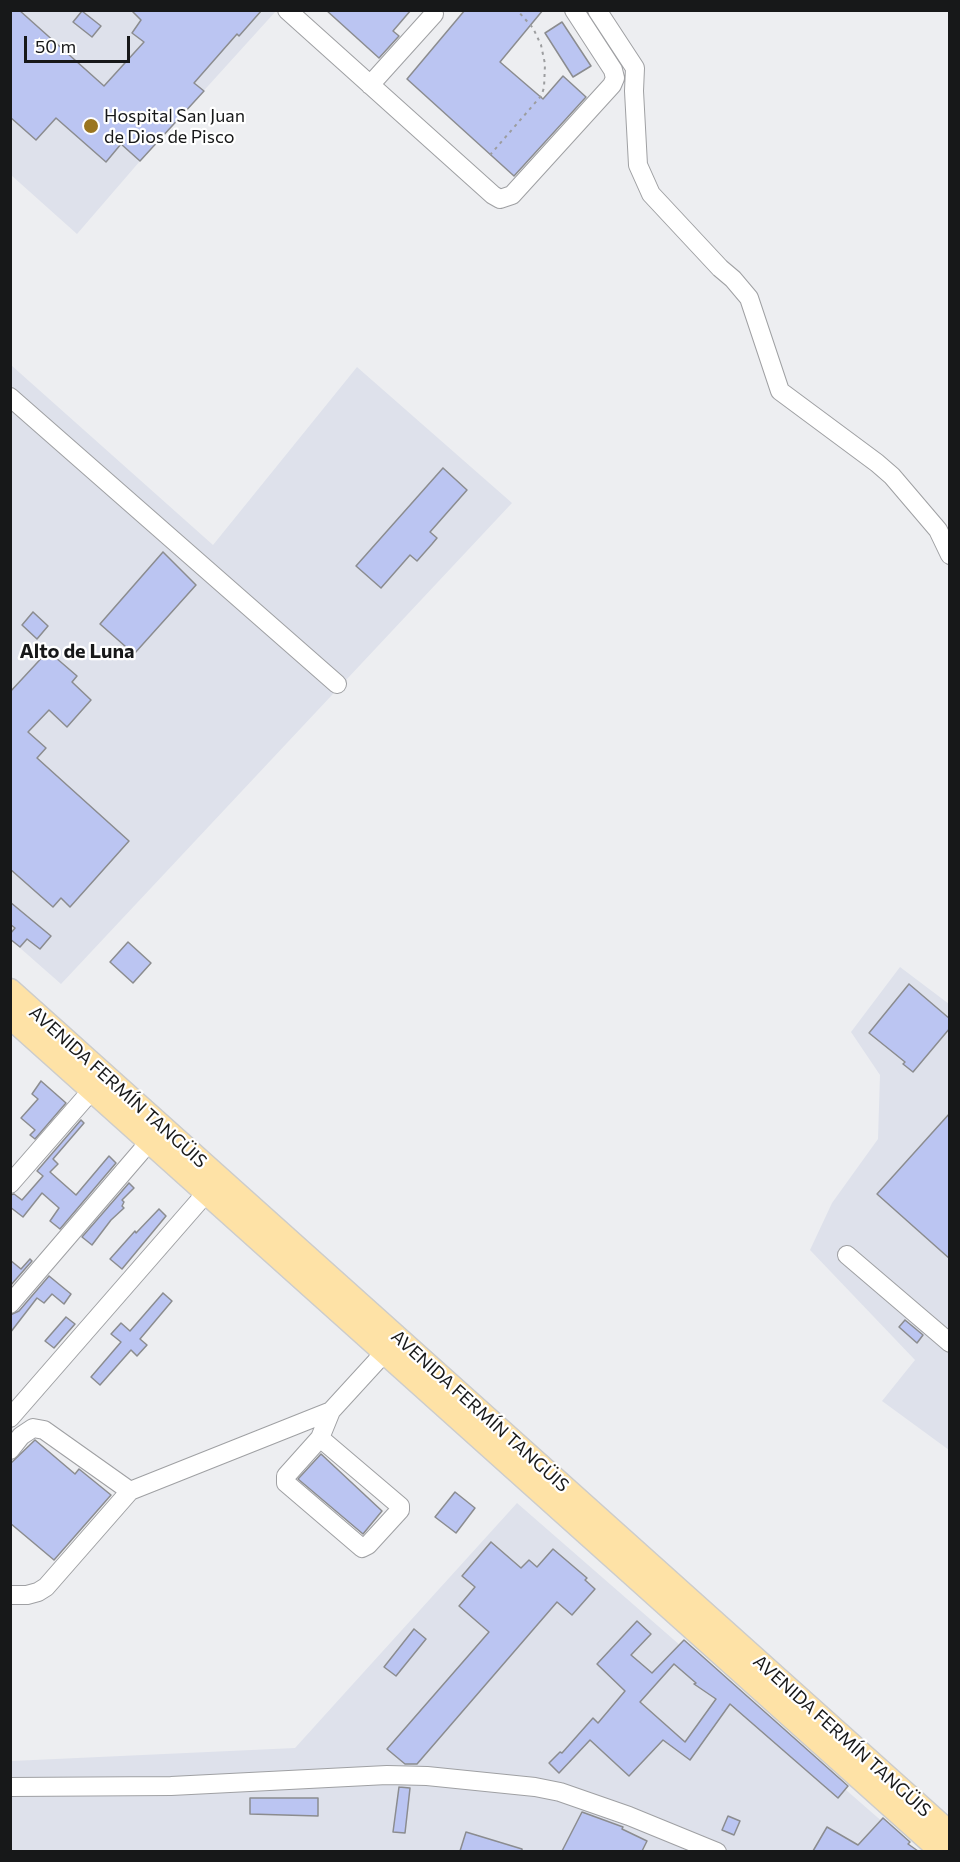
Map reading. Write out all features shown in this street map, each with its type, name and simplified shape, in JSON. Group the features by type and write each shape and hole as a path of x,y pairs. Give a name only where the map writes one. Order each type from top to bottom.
{"main road":[{"name":"AVENIDA FERMÍN TANGÜIS","path":"12,993 726,1645 942,1851"},
{"name":"AVENIDA FERMÍN TANGÜIS","path":"10,1017 385,1352 726,1645 950,1833"}],"street":[{"path":"287,10 501,199 512,195 612,85 615,78 613,70 573,10"},
{"path":"597,10 636,68 634,91 638,165 651,194 749,298 780,391 892,476 938,530 950,555"},
{"path":"370,85 434,14"},
{"path":"10,397 338,684"},
{"path":"10,1184 92,1089"},
{"path":"10,1304 150,1141"},
{"path":"10,1418 207,1192"},
{"path":"846,1255 950,1343"},
{"path":"320,1438 400,1506 400,1510 368,1545 362,1548 286,1483 286,1476 320,1438 331,1411 385,1352"},
{"path":"10,1595 27,1595 46,1587 129,1491 331,1411"},
{"path":"10,1450 21,1436 33,1428 44,1430 129,1491"},
{"path":"10,1786 171,1786 387,1775 427,1776 535,1787 560,1792 593,1802 717,1851"}],"path":[{"path":"490,155 541,96 544,88 545,64 541,45 533,28 517,10"}],"shaded area":[{"name":"Hospital San Juan de Dios de Pisco","path":"11,11 276,11 77,234 11,175"},
{"path":"11,365 213,545 357,367 512,503 61,984 11,940"},
{"path":"900,967 949,1004 949,1450 882,1401 915,1360 810,1250 832,1203 878,1139 880,1075 851,1032"},
{"path":"517,1503 916,1851 11,1852 12,1761 295,1748"}],"building":[{"path":"10,10 19,10 104,86 144,42 132,33 141,20 131,10 262,10 239,36 237,34 194,83 204,91 140,161 121,144 106,162 56,118 36,140 10,117"},
{"path":"326,10 411,10 393,31 399,36 379,58"},
{"path":"465,10 543,10 500,62 543,99 563,76 586,97 514,176 407,79"},
{"path":"82,11 101,26 92,37 73,22"},
{"path":"562,22 591,66 573,77 545,33"},
{"path":"443,468 467,490 430,532 437,538 432,544 417,561 410,555 381,588 356,566"},
{"path":"163,552 196,585 134,654 100,624"},
{"path":"33,612 48,626 37,639 22,625"},
{"path":"48,651 77,676 72,682 91,700 67,727 49,710 28,732 46,748 37,758 129,841 70,907 61,898 53,907 10,869 10,692"},
{"path":"10,902 51,936 40,949 27,939 20,947 10,939 10,934 15,928 10,924"},
{"path":"128,942 151,963 133,983 110,962"},
{"path":"909,984 950,1019 950,1028 913,1072 903,1064 905,1062 869,1033"},
{"path":"41,1081 66,1103 35,1139 30,1135 35,1130 21,1118 38,1099 32,1094"},
{"path":"950,1113 950,1259 877,1194"},
{"path":"81,1120 84,1123 53,1159 58,1164 50,1172 76,1195 109,1156 116,1163 60,1229 50,1221 59,1208 42,1193 23,1217 10,1207 10,1195 14,1194 22,1200 43,1176 37,1171"},
{"path":"129,1183 134,1188 122,1200 124,1208 111,1220 92,1245 82,1237"},
{"path":"159,1209 166,1216 122,1269 110,1259"},
{"path":"30,1259 32,1261 10,1286 10,1260 21,1269"},
{"path":"49,1276 71,1294 64,1304 52,1294 44,1303 37,1298 10,1333 10,1315 19,1311"},
{"path":"163,1293 172,1301 140,1339 147,1345 137,1356 131,1350 100,1385 91,1377 121,1342 111,1334 121,1323 130,1331"},
{"path":"66,1317 75,1324 54,1348 45,1341"},
{"path":"905,1320 923,1335 917,1343 899,1327"},
{"path":"35,1440 75,1474 79,1469 111,1495 54,1560 10,1523 10,1464"},
{"path":"321,1454 382,1511 363,1534 298,1479"},
{"path":"455,1492 475,1508 456,1533 435,1517"},
{"path":"491,1542 521,1568 529,1560 537,1567 553,1549 587,1578 585,1580 595,1589 572,1615 557,1602 417,1764 405,1764 387,1749 489,1632 459,1606 475,1587 462,1576"},
{"path":"637,1621 651,1634 631,1655 652,1673 684,1640 848,1786 838,1798 730,1704 690,1760 663,1740 629,1776 590,1740 559,1773 549,1763 560,1752 562,1753 593,1718 598,1723 625,1691 597,1664","holes":["674,1664 696,1683 694,1684 716,1699 685,1742 640,1702"]},
{"path":"414,1629 426,1639 396,1676 384,1667"},
{"path":"399,1787 410,1788 405,1833 393,1832"},
{"path":"250,1798 318,1798 318,1816 250,1814"},
{"path":"582,1812 623,1827 622,1829 647,1841 642,1851 562,1851"},
{"path":"728,1816 740,1821 734,1835 722,1830"},
{"path":"883,1818 918,1851 813,1851 827,1827 858,1845"},
{"path":"466,1832 522,1849 522,1851 460,1851"}],"place":[{"name":"Hospital San Juan de Dios de Pisco","path":"91,126"}],"district":[{"name":"Alto de Luna","path":"77,651"}]}
